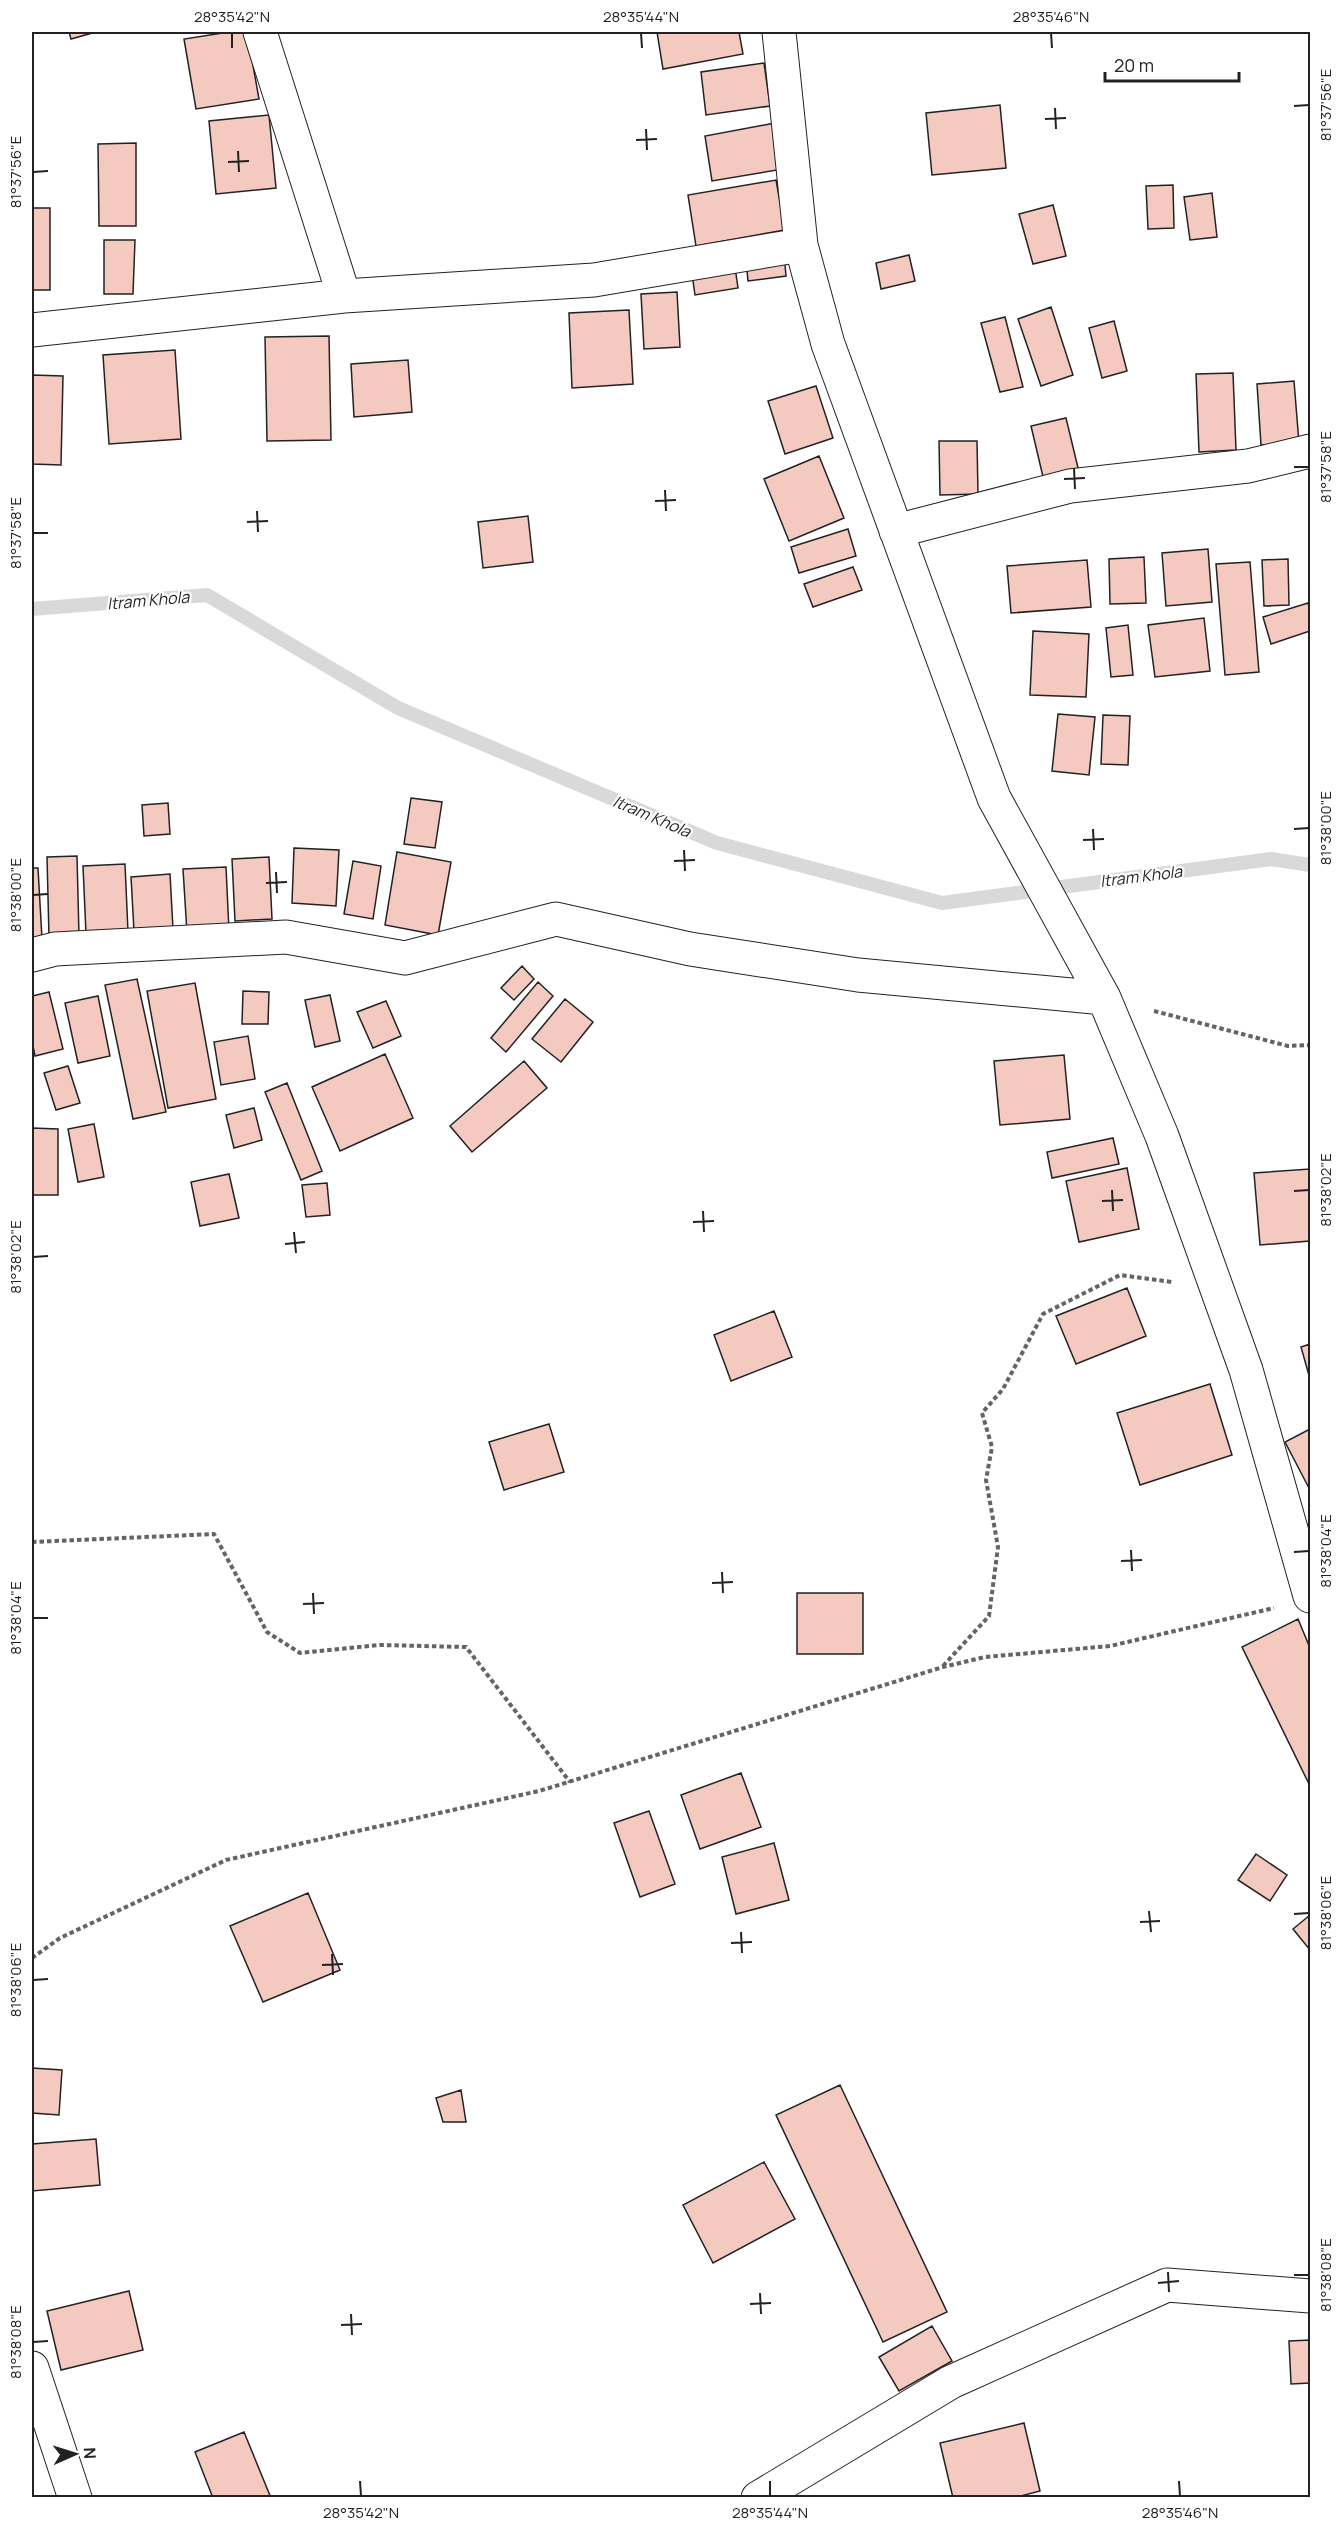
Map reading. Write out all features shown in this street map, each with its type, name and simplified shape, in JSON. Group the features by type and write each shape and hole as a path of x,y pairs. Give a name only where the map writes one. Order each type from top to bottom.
{"street":[{"path":"260,32 344,296"},
{"path":"779,32 801,245 828,344 994,798 1104,998 1162,1136 1246,1370 1311,1596"},
{"path":"32,330 344,296 594,280 801,245"},
{"path":"896,531 1070,486 1248,466 1311,451"},
{"path":"32,955 55,949 286,937 405,958 556,919 690,949 858,975 1104,998"},
{"path":"758,2498 951,2382 1167,2285 1311,2296"},
{"path":"32,2368 75,2498"}],"path":[{"path":"1104,998 1288,1047 1311,1045"},
{"path":"943,1667 989,1616 998,1547 986,1480 992,1447 982,1413 1003,1389 1043,1314 1120,1275 1216,1288"},
{"path":"32,1542 214,1534 267,1632 300,1653 380,1645 466,1647 570,1782"},
{"path":"32,1958 60,1938 226,1860 539,1791 943,1667 985,1657 1110,1646 1278,1607"}],"building":[{"path":"69,32 96,32 71,39"},
{"path":"229,32 247,32 259,99 196,109 184,39"},
{"path":"657,32 739,32 743,54 663,69"},
{"path":"764,63 770,106 706,115 701,72"},
{"path":"1000,105 1006,168 932,175 926,113"},
{"path":"269,115 276,188 216,194 209,121"},
{"path":"775,123 783,169 712,181 705,136"},
{"path":"136,143 136,226 99,226 98,144"},
{"path":"776,180 785,230 696,246 688,195"},
{"path":"1173,185 1174,228 1148,229 1146,186"},
{"path":"1212,193 1217,237 1190,240 1184,197"},
{"path":"1053,205 1066,256 1033,264 1019,214"},
{"path":"32,208 50,208 50,290 32,290"},
{"path":"104,240 135,240 133,294 104,294"},
{"path":"784,253 786,276 748,281 746,259"},
{"path":"909,255 915,281 881,289 876,263"},
{"path":"734,260 738,288 695,295 691,267"},
{"path":"677,292 680,347 644,349 641,294"},
{"path":"1051,307 1073,375 1041,386 1018,319"},
{"path":"629,310 633,384 572,388 569,313"},
{"path":"1005,317 1023,387 1000,392 981,323"},
{"path":"1114,321 1127,371 1102,378 1089,328"},
{"path":"329,336 331,440 267,441 265,337"},
{"path":"175,350 181,439 109,444 103,355"},
{"path":"408,360 412,412 354,417 351,364"},
{"path":"1233,373 1236,450 1199,452 1196,374"},
{"path":"32,375 63,376 61,465 32,464"},
{"path":"1294,381 1299,443 1261,445 1257,384"},
{"path":"816,386 833,438 785,454 768,401"},
{"path":"1066,418 1079,472 1044,481 1031,426"},
{"path":"939,441 977,441 978,494 940,495"},
{"path":"819,456 844,518 789,541 764,479"},
{"path":"528,516 533,562 483,568 478,522"},
{"path":"848,529 856,556 799,573 791,547"},
{"path":"1208,549 1212,602 1166,606 1162,553"},
{"path":"1144,557 1146,603 1110,604 1109,559"},
{"path":"1288,559 1289,605 1264,606 1262,560"},
{"path":"1087,560 1091,607 1011,613 1007,566"},
{"path":"1250,562 1259,672 1225,675 1216,564"},
{"path":"853,567 862,590 813,607 804,584"},
{"path":"1308,603 1310,631 1271,644 1263,617"},
{"path":"1204,618 1210,671 1155,677 1148,625"},
{"path":"1128,625 1133,675 1111,677 1106,628"},
{"path":"1033,631 1089,634 1086,697 1030,695"},
{"path":"1058,714 1095,717 1089,775 1052,771"},
{"path":"1103,715 1130,716 1128,765 1101,764"},
{"path":"411,798 442,802 435,848 404,844"},
{"path":"168,803 170,834 144,836 142,805"},
{"path":"294,848 339,850 336,906 292,903"},
{"path":"397,852 451,862 438,935 385,925"},
{"path":"77,856 79,936 49,937 47,857"},
{"path":"269,857 272,919 235,921 232,859"},
{"path":"353,861 381,866 373,919 344,914"},
{"path":"125,864 128,932 86,934 83,866"},
{"path":"226,867 229,931 187,933 183,869"},
{"path":"32,868 38,868 42,939 32,940"},
{"path":"170,874 173,929 134,931 131,877"},
{"path":"522,966 534,979 514,1000 501,988"},
{"path":"137,979 166,1112 133,1119 105,985"},
{"path":"538,982 553,996 506,1052 491,1038"},
{"path":"195,983 216,1099 168,1108 147,991"},
{"path":"243,991 269,992 268,1024 242,1024"},
{"path":"49,992 63,1049 35,1056 32,1041 32,996"},
{"path":"330,995 340,1041 315,1047 305,1000"},
{"path":"98,996 110,1056 78,1063 65,1003"},
{"path":"565,999 593,1022 561,1062 532,1039"},
{"path":"386,1001 401,1036 373,1048 357,1012"},
{"path":"248,1036 255,1079 221,1085 214,1042"},
{"path":"385,1054 413,1118 340,1151 312,1087"},
{"path":"1064,1055 1070,1119 1000,1125 994,1061"},
{"path":"524,1061 547,1088 472,1152 450,1126"},
{"path":"68,1066 80,1103 56,1110 44,1073"},
{"path":"287,1083 322,1171 301,1180 265,1092"},
{"path":"254,1108 262,1140 234,1148 226,1115"},
{"path":"94,1124 104,1177 78,1182 68,1129"},
{"path":"32,1128 58,1129 58,1195 32,1195"},
{"path":"1113,1138 1119,1164 1052,1178 1047,1152"},
{"path":"1127,1168 1139,1229 1079,1242 1066,1181"},
{"path":"1310,1169 1310,1241 1260,1245 1254,1173"},
{"path":"229,1174 239,1218 200,1226 191,1182"},
{"path":"327,1183 330,1215 306,1217 302,1185"},
{"path":"1127,1288 1146,1336 1076,1364 1056,1316"},
{"path":"774,1311 792,1357 731,1381 714,1335"},
{"path":"1310,1344 1310,1379 1301,1347"},
{"path":"1210,1384 1232,1455 1140,1485 1117,1413"},
{"path":"549,1424 564,1472 504,1490 489,1442"},
{"path":"1310,1429 1310,1490 1285,1442"},
{"path":"797,1593 863,1593 863,1654 797,1654"},
{"path":"1298,1619 1310,1648 1310,1786 1242,1647"},
{"path":"741,1773 761,1827 700,1849 681,1795"},
{"path":"649,1811 675,1884 640,1897 614,1823"},
{"path":"774,1843 789,1900 736,1914 722,1857"},
{"path":"1256,1854 1287,1875 1270,1901 1238,1880"},
{"path":"308,1893 340,1970 263,2002 230,1926"},
{"path":"1310,1915 1310,1950 1293,1929"},
{"path":"32,2068 62,2070 59,2115 32,2113"},
{"path":"840,2085 947,2312 883,2342 776,2115"},
{"path":"461,2090 466,2122 443,2122 436,2098"},
{"path":"96,2139 100,2185 32,2191 32,2144"},
{"path":"764,2162 795,2219 713,2263 683,2205"},
{"path":"129,2291 143,2350 61,2370 47,2311"},
{"path":"932,2326 952,2361 899,2391 879,2357"},
{"path":"1310,2340 1310,2383 1291,2384 1289,2341"},
{"path":"1024,2423 1040,2491 1013,2498 953,2498 940,2443"},
{"path":"244,2432 271,2498 213,2498 195,2452"}],"waterway":[{"name":"Itram Khola","path":"32,609 207,595 398,708 717,843 942,903 1271,859 1310,865"}]}
